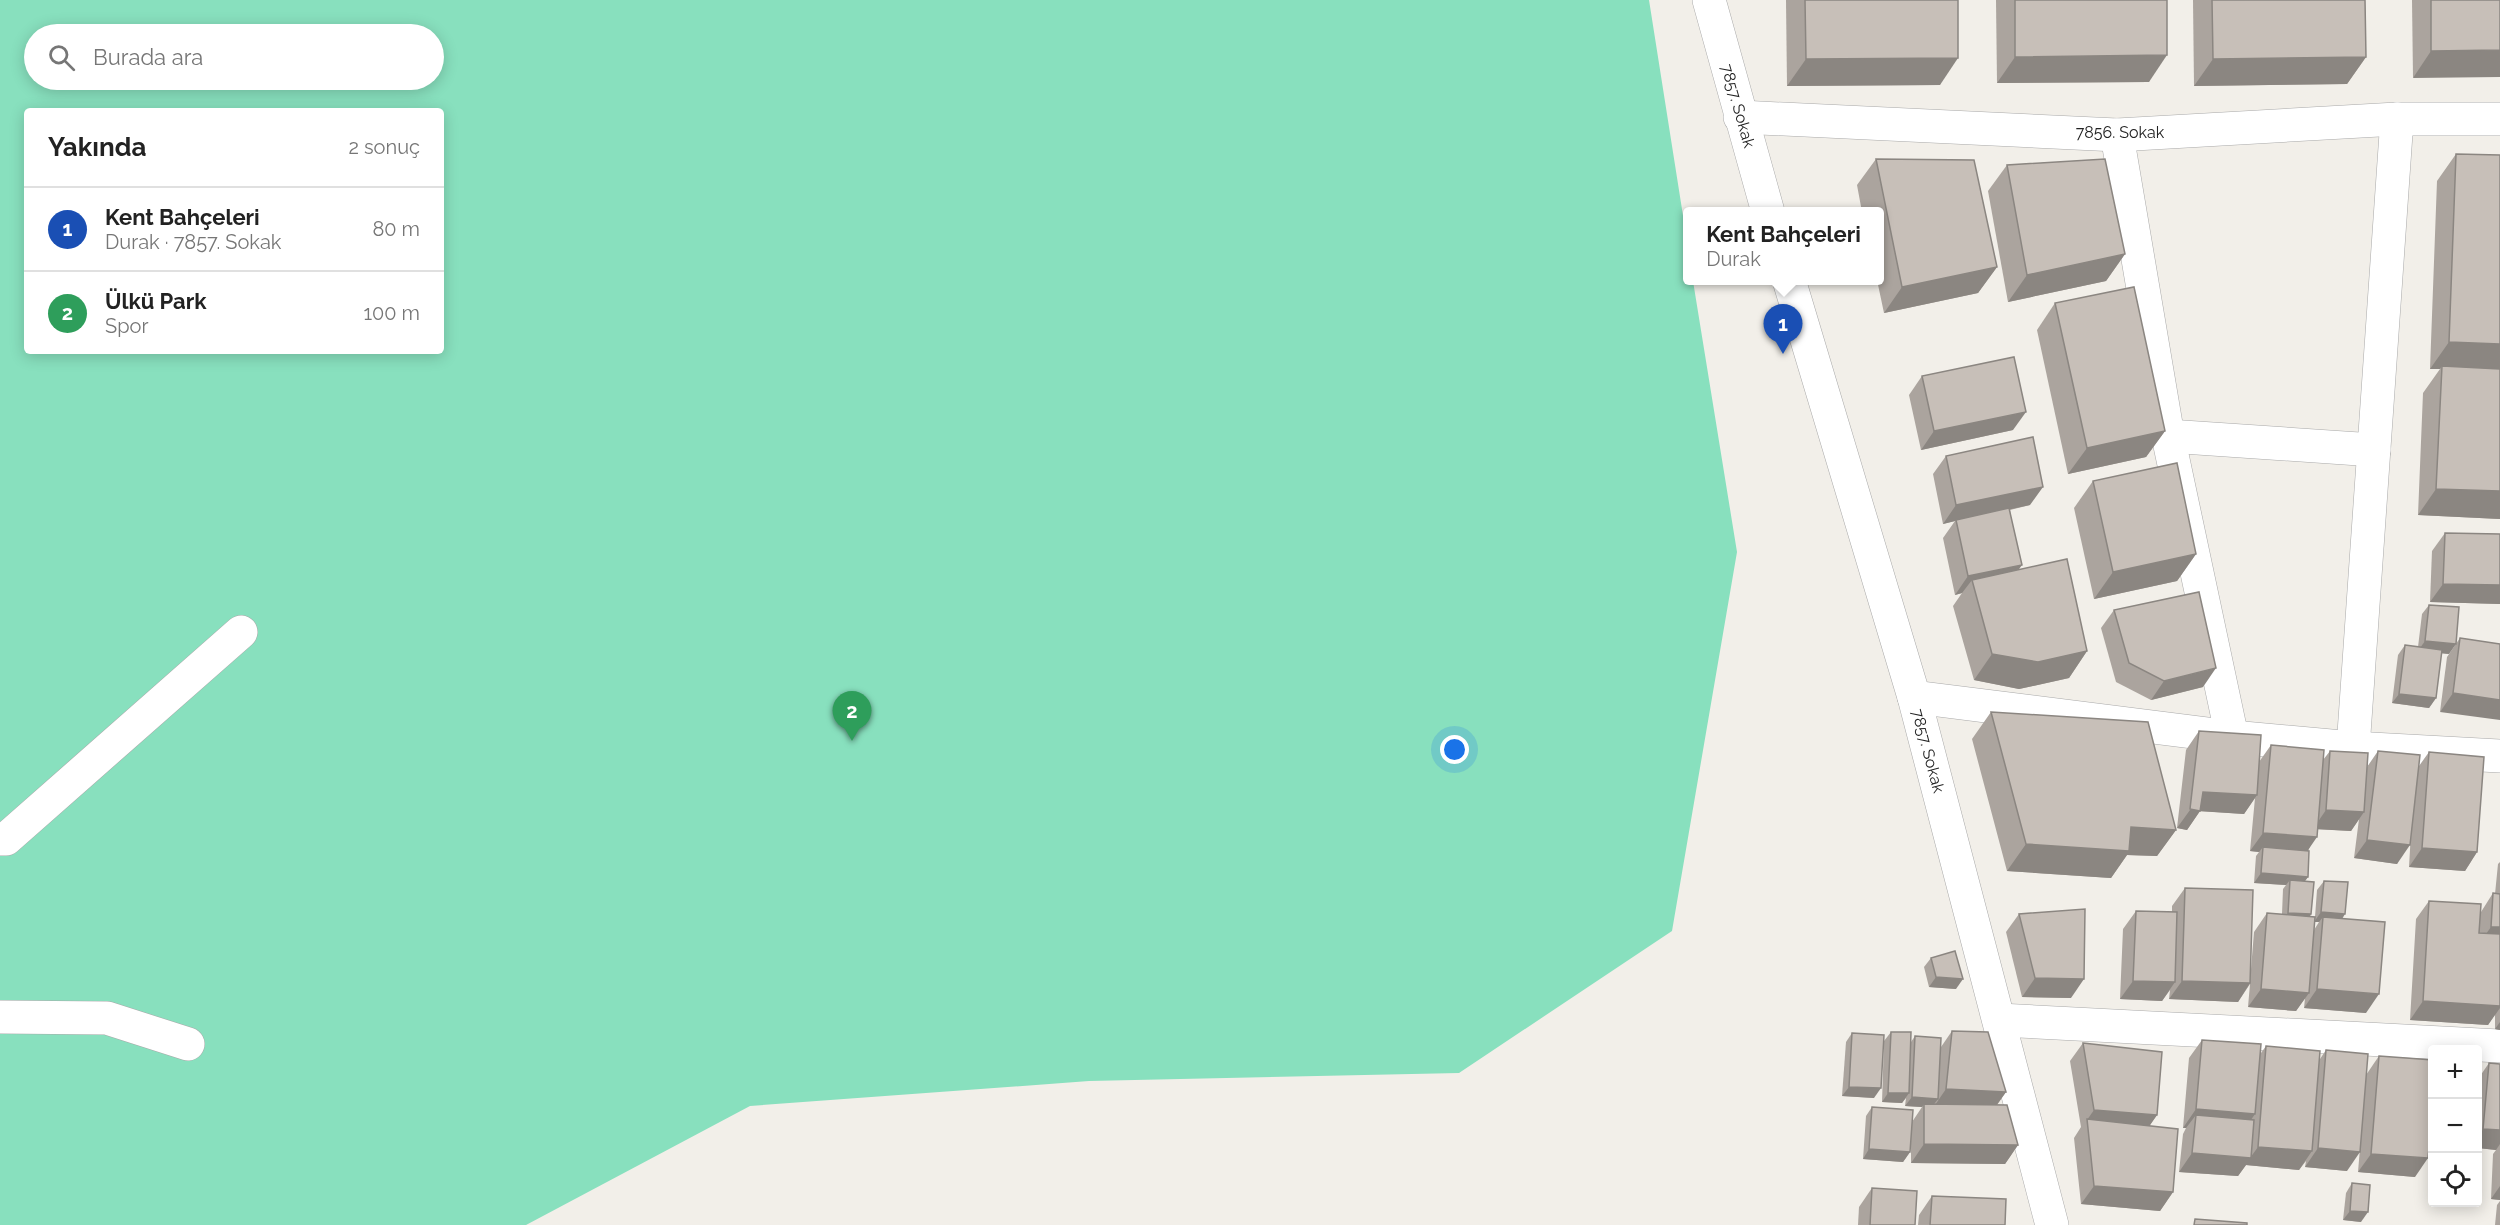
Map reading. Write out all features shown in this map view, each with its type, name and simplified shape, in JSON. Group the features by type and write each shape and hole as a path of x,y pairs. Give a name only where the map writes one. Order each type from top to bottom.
{"street":[{"name":"7857. Sokak","path":"1709,0 1767,207"},
{"name":"7856. Sokak","path":"1740,117 2118,135 2397,119 2500,119"},
{"path":"2353,748 2397,119"},
{"path":"2118,135 2168,436 2232,737"},
{"name":"7857. Sokak","path":"1790,285 1914,697 2052,1225"},
{"path":"2168,436 2374,450"},
{"path":"0,839 6,839 241,632"},
{"path":"1914,697 2232,737 2353,748 2500,756"},
{"path":"0,1017 107,1018 188,1044"},
{"path":"1999,1020 2500,1046"}],"green space":[{"path":"0,0 1649,0 1683,216 1683,285 1694,285 1737,552 1672,931 1459,1073 1089,1081 750,1106 526,1225 0,1225"}],"building":[{"path":"1805,0 1958,0 1958,58 1806,59"},
{"path":"2015,0 2167,0 2167,55 2015,57"},
{"path":"2212,0 2365,0 2366,57 2213,59"},
{"path":"2431,0 2500,0 2500,50 2431,51"},
{"path":"2456,154 2500,155 2500,344 2449,342"},
{"path":"1876,159 1974,160 1997,267 1902,287"},
{"path":"2105,159 2125,254 2027,275 2007,165"},
{"path":"2134,287 2165,431 2087,448 2055,303"},
{"path":"2014,357 2026,412 1934,431 1922,376"},
{"path":"2442,366 2500,369 2500,491 2436,489"},
{"path":"2033,437 2043,487 1956,505 1946,456"},
{"path":"2177,463 2196,554 2113,572 2093,481"},
{"path":"2009,508 2022,565 1968,576 1956,520"},
{"path":"2445,533 2500,534 2500,585 2443,584"},
{"path":"2067,559 2087,651 2038,662 1992,654 1972,580"},
{"path":"2199,592 2216,668 2164,681 2129,663 2114,610"},
{"path":"2429,605 2459,607 2456,644 2425,641"},
{"path":"2460,638 2500,644 2500,700 2453,693"},
{"path":"2405,645 2442,650 2436,698 2399,694"},
{"path":"1991,712 2148,722 2176,830 2131,827 2129,851 2026,844"},
{"path":"2199,731 2261,735 2257,795 2203,792 2200,811 2190,809"},
{"path":"2271,745 2324,750 2317,837 2263,833"},
{"path":"2330,751 2368,753 2364,812 2326,810"},
{"path":"2378,751 2420,755 2410,845 2367,840"},
{"path":"2429,752 2484,757 2477,852 2422,848"},
{"path":"2263,847 2309,851 2308,877 2261,873"},
{"path":"2290,880 2314,882 2311,914 2288,913"},
{"path":"2324,881 2348,882 2345,914 2321,912"},
{"path":"2185,888 2253,890 2250,983 2182,981"},
{"path":"2493,893 2500,894 2500,927 2491,927"},
{"path":"2429,901 2481,904 2479,933 2500,934 2500,1006 2423,1001"},
{"path":"2085,909 2084,979 2035,978 2019,914"},
{"path":"2136,911 2177,912 2175,982 2133,981"},
{"path":"2267,913 2315,917 2309,993 2261,989"},
{"path":"2323,917 2385,922 2379,994 2317,989"},
{"path":"1955,951 1963,979 1936,977 1931,958"},
{"path":"1952,1031 1988,1032 2006,1092 1946,1089"},
{"path":"1891,1032 1911,1032 1909,1093 1888,1093"},
{"path":"1852,1033 1884,1035 1881,1088 1849,1087"},
{"path":"1915,1036 1941,1038 1938,1099 1912,1097"},
{"path":"2202,1040 2261,1044 2255,1114 2196,1109"},
{"path":"2083,1043 2162,1052 2157,1115 2094,1110"},
{"path":"2266,1046 2320,1051 2312,1151 2258,1147"},
{"path":"2326,1050 2368,1054 2360,1152 2318,1148"},
{"path":"2379,1056 2428,1060 2428,1158 2371,1154"},
{"path":"2489,1063 2500,1064 2500,1130 2483,1129"},
{"path":"1924,1104 2007,1105 2018,1145 1924,1144"},
{"path":"1872,1107 1913,1110 1910,1152 1869,1149"},
{"path":"2196,1115 2254,1120 2251,1158 2192,1153"},
{"path":"2087,1119 2178,1129 2173,1192 2094,1186"},
{"path":"2352,1183 2370,1185 2368,1212 2350,1211"},
{"path":"1872,1188 1917,1191 1915,1225 1870,1225"},
{"path":"1932,1196 2006,1199 2005,1225 1930,1225"},
{"path":"2195,1219 2247,1223 2247,1225 2194,1225"}],"place":[{"name":"Kent Bahçeleri","path":"1783,354"},
{"name":"Ülkü Park","path":"852,741"}]}
